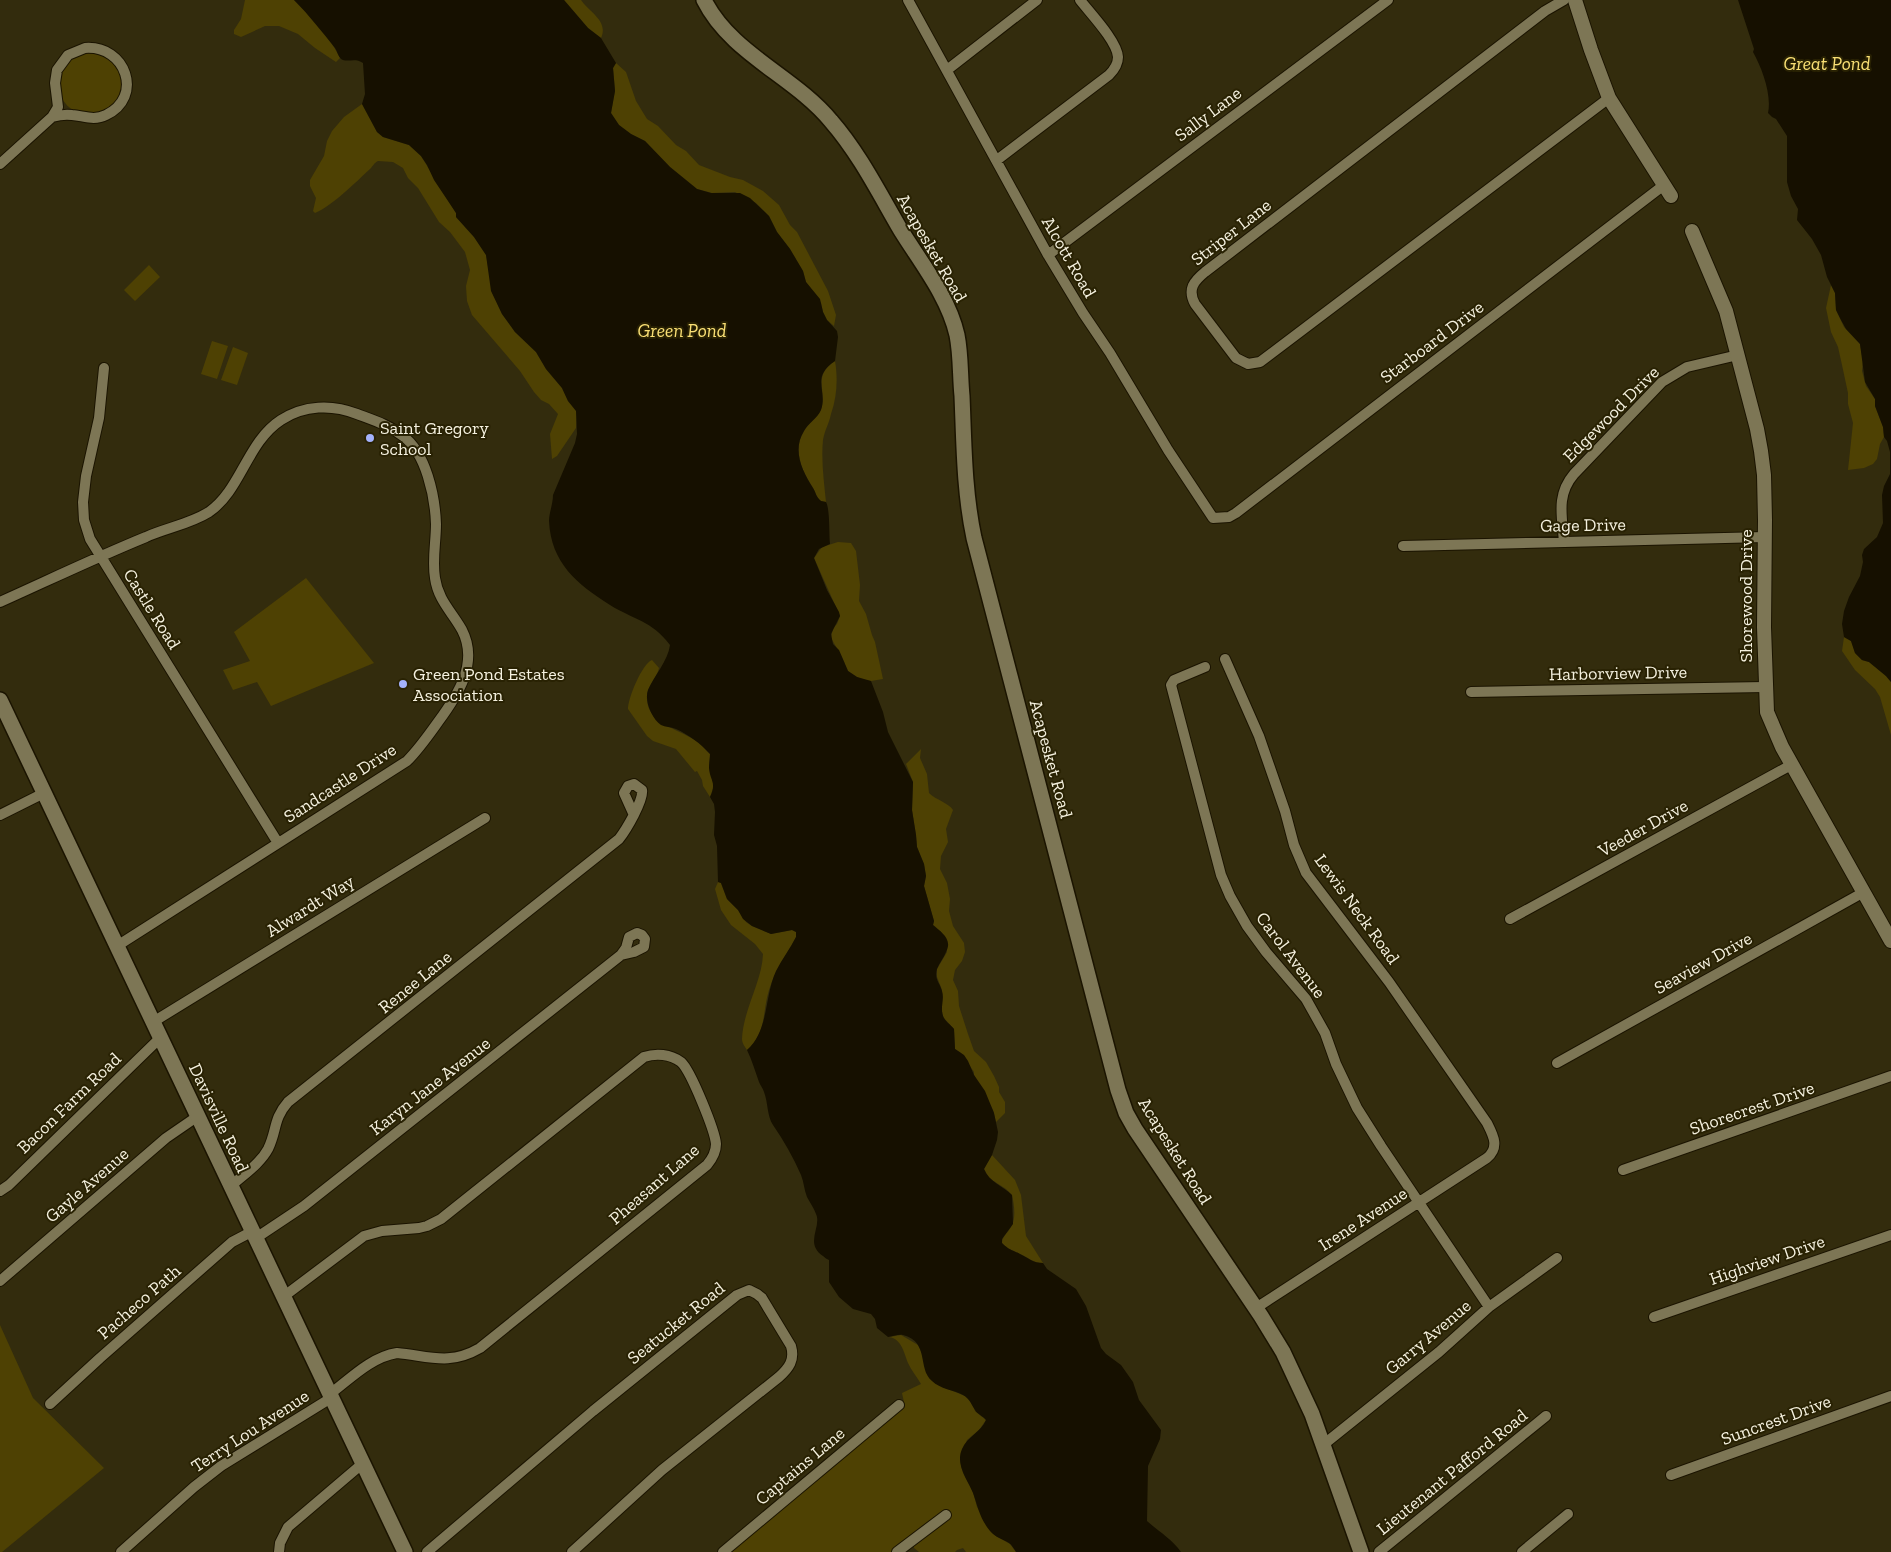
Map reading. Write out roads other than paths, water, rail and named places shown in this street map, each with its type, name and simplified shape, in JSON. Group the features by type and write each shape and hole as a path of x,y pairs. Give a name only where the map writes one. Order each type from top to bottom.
{"main road":[{"name":"Acapesket Road","path":"704,0 717,22 732,38 801,93 831,120 934,284 951,316 959,350 968,499 974,538 1118,1090 1126,1113 1135,1129 1256,1308 1292,1369 1312,1414 1361,1552"},
{"name":"Davisville Road","path":"0,700 405,1552"}],"street":[{"name":"Alcott Road","path":"908,0 1048,255 1173,458 1212,517 1218,518"},
{"path":"947,70 1037,0"},
{"path":"996,160 1109,75 1114,68 1118,57 1113,43 1080,0"},
{"name":"Sally Lane","path":"1048,255 1388,0"},
{"name":"Striper Lane","path":"1564,0 1545,11 1206,272 1194,282 1191,296 1194,304 1236,358 1248,364 1260,362 1609,98"},
{"path":"1575,0 1609,98 1667,190"},
{"path":"0,164 52,117 58,107 55,83 56,74 68,55 80,49 94,47 107,51 118,60 125,71 126,85 123,98 115,109 103,116 94,118 71,115 52,117"},
{"name":"Starboard Drive","path":"1218,518 1229,517 1236,512 1667,190"},
{"name":"Shorewood Drive","path":"1692,231 1726,311 1761,451 1764,475 1765,688 1767,712 1772,727 1791,764 1891,941"},
{"name":"Edgewood Drive","path":"1564,542 1561,498 1564,489 1574,474 1662,382 1687,368 1738,355"},
{"name":"Castle Road","path":"104,368 99,418 86,476 84,520 90,538 278,843"},
{"name":"Sandcastle Drive","path":"0,602 209,512 222,500 253,449 264,435 281,420 306,409 318,407 349,410 386,425 404,436 421,457 428,478 436,524 433,566 436,584 439,595 461,629 469,652 461,689 419,748 407,761 117,946"},
{"name":"Gage Drive","path":"1402,546 1765,537"},
{"name":"Lewis Neck Road","path":"1225,659 1258,736 1302,865 1390,982 1486,1122 1495,1146 1494,1151 1487,1158"},
{"name":"Carol Avenue","path":"1205,667 1174,680 1171,685 1221,875 1247,926 1266,952 1306,999 1314,1012 1346,1086 1381,1146 1489,1307"},
{"name":"Harborview Drive","path":"1471,692 1765,688"},
{"name":"Veeder Drive","path":"1510,919 1791,764"},
{"path":"0,814 44,794"},
{"name":"Renee Lane","path":"231,1186 266,1153 277,1117 288,1102 618,840 626,830 633,814"},
{"name":"Alwardt Way","path":"153,1022 485,818"},
{"name":"Seaview Drive","path":"1557,1063 1864,892"},
{"name":"Karyn Jane Avenue","path":"255,1235 304,1206 621,955"},
{"name":"Bacon Farm Road","path":"0,1191 9,1185 160,1038"},
{"name":"Pheasant Lane","path":"283,1297 364,1236 382,1231 419,1228 441,1219 644,1057 656,1054 672,1057 679,1061 689,1072 714,1134 715,1152 707,1165 480,1348 470,1354 452,1359 397,1353 388,1354 370,1364 330,1396"},
{"name":"Shorecrest Drive","path":"1623,1170 1891,1076"},
{"name":"Gayle Avenue","path":"0,1281 166,1138 198,1116"},
{"name":"Irene Avenue","path":"1256,1308 1487,1158"},
{"name":"Pacheco Path","path":"50,1404 232,1242 255,1235"},
{"name":"Highview Drive","path":"1654,1316 1891,1235"},
{"name":"Garry Avenue","path":"1323,1445 1439,1352 1489,1307 1557,1258"},
{"name":"Seatucket Road","path":"427,1552 593,1411 737,1295 749,1290 757,1294 762,1298 791,1346 793,1352 791,1364 653,1478 572,1552"},
{"name":"Terry Lou Avenue","path":"121,1552 194,1487 222,1466 330,1396"},
{"name":"Suncrest Drive","path":"1671,1474 1891,1396"},
{"name":"Captains Lane","path":"723,1552 899,1405"},
{"name":"Lieutenant Pafford Road","path":"1379,1552 1546,1416"},
{"path":"280,1552 280,1543 288,1527 362,1464"},
{"path":"1522,1552 1568,1514"},
{"path":"897,1552 946,1515"}],"water":[{"name":"Green Pond","path":"294,0 564,0 588,28 601,38 616,63 613,68 615,91 611,113 619,125 645,141 670,167 697,189 711,193 740,193 750,198 769,216 777,232 803,271 806,282 820,299 823,312 827,320 837,331 838,337 835,361 823,373 821,379 823,403 821,410 818,416 806,428 800,438 799,446 800,460 805,475 818,498 826,502 828,510 830,544 819,549 814,558 840,616 831,634 833,644 839,650 848,671 857,677 871,681 883,712 888,732 913,782 912,810 917,847 924,864 926,876 924,886 934,921 933,925 945,936 948,943 948,947 936,972 943,994 943,1015 954,1029 955,1049 964,1055 968,1061 974,1075 985,1091 994,1113 998,1132 997,1140 992,1155 984,1169 993,1181 1012,1195 1013,1224 1002,1239 1002,1243 1009,1249 1031,1260 1043,1263 1047,1269 1076,1289 1086,1306 1101,1348 1121,1365 1133,1382 1139,1400 1161,1430 1160,1439 1148,1466 1147,1521 1169,1539 1181,1552 1016,1552 1010,1544 990,1531 982,1517 961,1467 960,1455 964,1445 981,1428 986,1420 965,1397 932,1381 925,1369 917,1343 903,1335 888,1337 877,1328 875,1319 871,1314 853,1309 839,1297 829,1282 829,1260 817,1251 815,1246 816,1214 807,1197 798,1168 771,1121 764,1091 747,1050 754,1042 763,1024 772,981 796,937 796,932 792,930 771,934 752,926 743,919 738,910 727,899 721,883 718,882 717,846 714,835 715,812 714,804 710,797 713,785 709,768 710,754 685,734 676,729 661,725 655,719 648,704 648,690 667,657 670,645 649,625 610,605 587,589 568,571 555,549 549,521 553,495 575,443 577,434 576,411 536,352 515,332 502,314 491,291 486,255 474,237 456,217 456,213 421,156 409,145 383,137 377,132 362,104 365,94 363,63 357,60 341,59 335,48"},
{"name":"Great Pond","path":"1738,0 1891,0 1891,682 1869,662 1862,660 1855,653 1851,641 1844,637 1842,624 1849,597 1860,576 1864,549 1877,537 1883,523 1882,495 1890,474 1890,452 1875,406 1875,399 1865,382 1860,344 1846,329 1841,320 1836,310 1835,293 1827,277 1821,255 1812,239 1797,220 1798,209 1791,196 1787,182 1787,136 1776,119 1768,113 1769,98 1765,82 1753,52 1754,49"}],"place":[{"name":"Saint Gregory School","path":"370,438"},
{"name":"Green Pond Estates Association","path":"403,684"}]}
